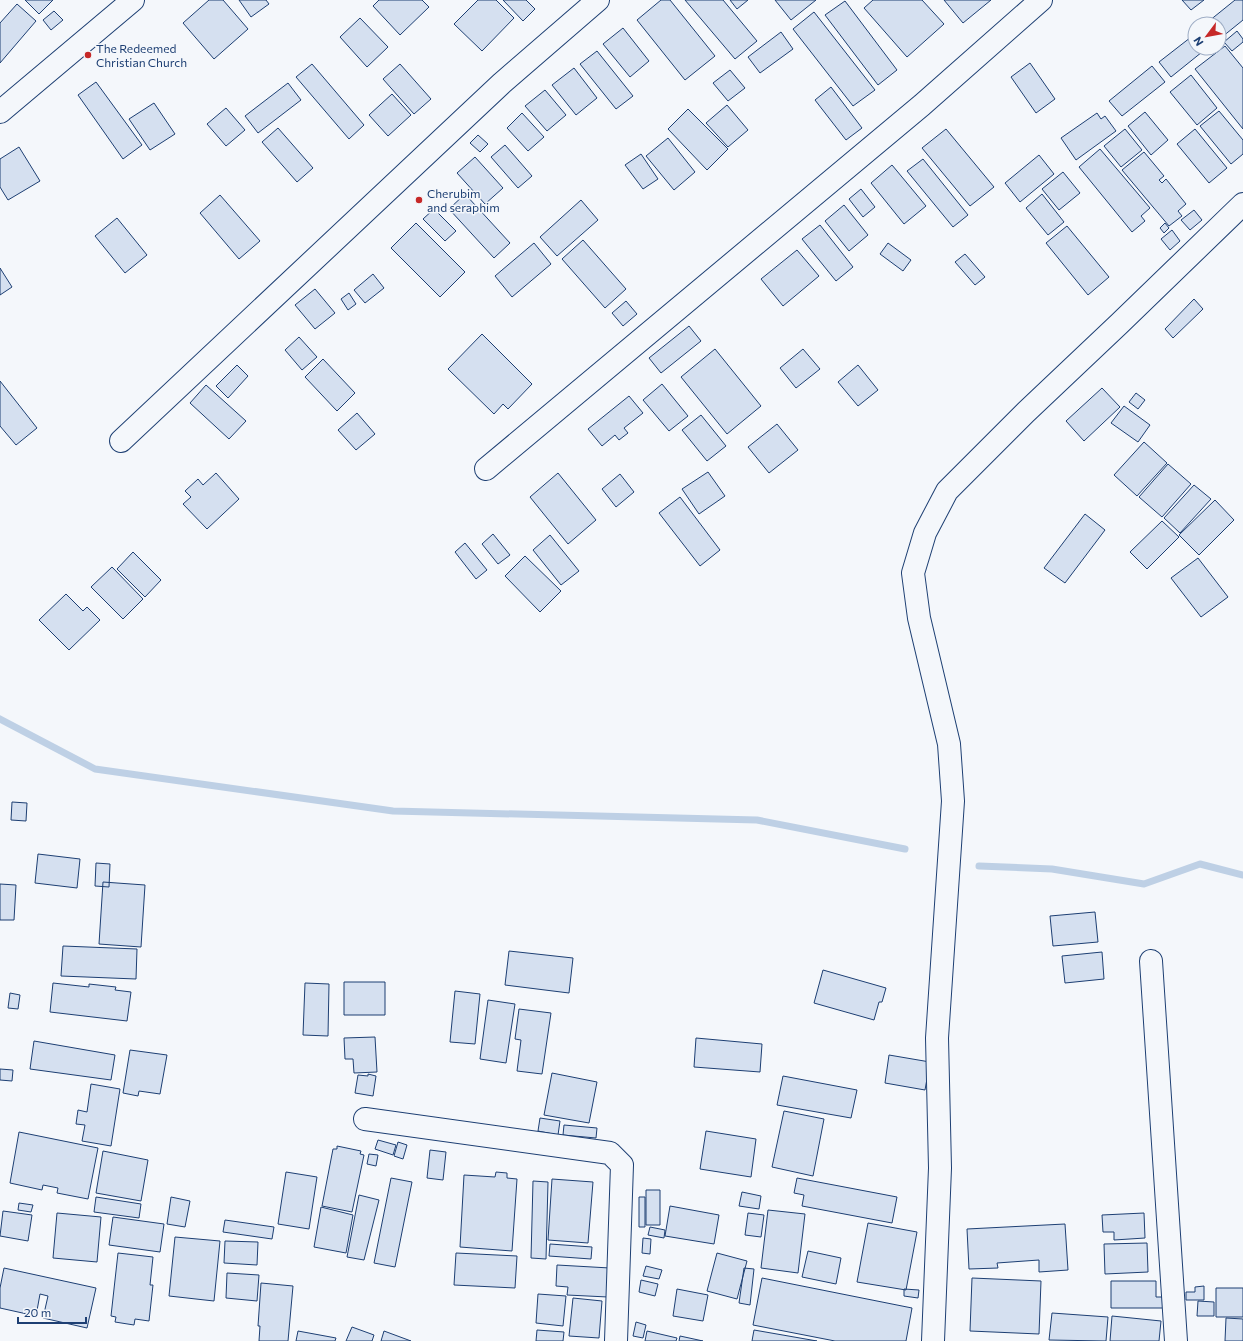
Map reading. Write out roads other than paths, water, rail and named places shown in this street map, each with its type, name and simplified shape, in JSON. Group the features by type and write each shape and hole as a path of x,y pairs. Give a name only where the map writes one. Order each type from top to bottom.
{"street":[{"path":"0,112 133,0"},
{"path":"121,441 502,84 598,0"},
{"path":"486,469 922,105 1041,0"},
{"path":"933,1341 940,1168 937,1038 953,801 949,744 919,618 913,573 925,533 946,491 1026,412 1243,204"},
{"path":"1152,961 1176,1341"},
{"path":"364,1119 610,1153 622,1165 616,1341"}],"waterway":[{"path":"0,719 95,769 393,811 757,820 905,849"},
{"path":"979,866 1052,869 1144,884 1200,864 1243,875"}],"place":[{"name":"The Redeemed Christian Church","path":"88,55"},
{"name":"Cherubim and seraphim","path":"419,200"}]}
